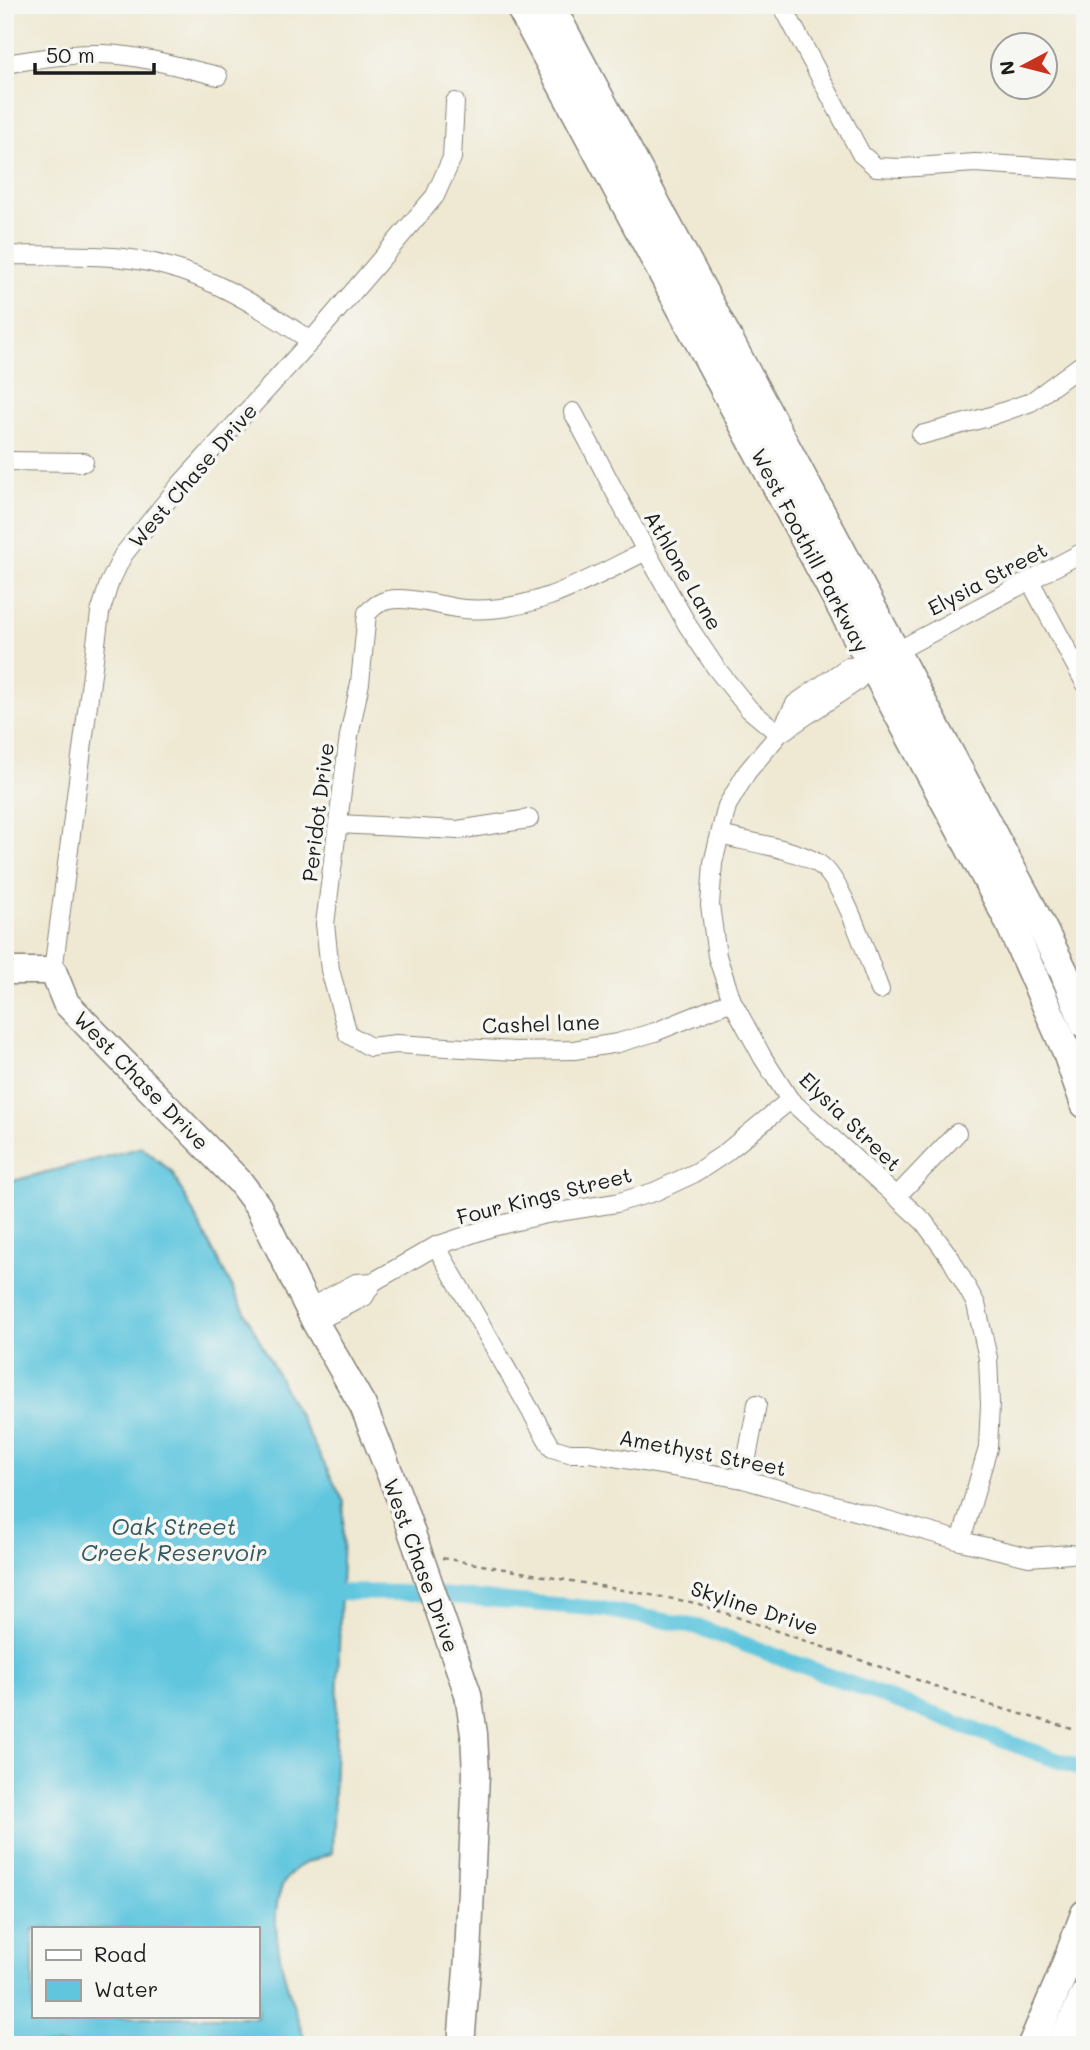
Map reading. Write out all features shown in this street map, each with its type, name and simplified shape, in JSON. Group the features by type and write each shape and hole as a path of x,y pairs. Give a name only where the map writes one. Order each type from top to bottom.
{"main road":[{"name":"West Foothill Parkway","path":"519,5 885,658 1030,904 1064,972 1085,1024"},
{"name":"West Foothill Parkway","path":"550,5 885,658 1007,917 1066,1050 1085,1104"},
{"path":"1034,2044 1085,1914"},
{"path":"1062,2045 1085,1994"}],"street":[{"path":"782,5 861,154 876,167 975,163 1085,170"},
{"path":"5,64 38,58 102,54 153,61 218,76"},
{"name":"West Chase Drive","path":"455,102 452,158 435,197 311,341 179,486 123,555 109,584 100,613 53,971 66,1003 240,1182 258,1206 312,1315 363,1406 419,1551 468,1694 474,1734 477,1774 474,1857 461,2045"},
{"path":"5,255 125,258 200,277 265,310 311,341"},
{"path":"921,435 988,417 1031,401 1085,362"},
{"name":"Athlone Lane","path":"573,412 688,626 749,709 779,734"},
{"path":"5,461 85,462"},
{"name":"Peridot Drive","path":"348,1034 330,970 326,924 349,736 360,683 367,613 381,601 403,599 465,609 535,602 570,589 646,551"},
{"name":"Elysia Street","path":"961,1541 988,1448 988,1358 976,1304 951,1259 924,1222 790,1100 763,1058 732,1001 718,956 710,905 713,863 727,806 747,772 779,734 795,704 848,667 885,658 1085,551"},
{"path":"1030,581 1085,683"},
{"path":"338,824 458,830 528,819"},
{"path":"720,835 806,857 822,865 836,880 880,990"},
{"path":"5,971 53,971"},
{"name":"Cashel lane","path":"348,1034 370,1047 396,1044 515,1051 574,1050 618,1043 655,1032 732,1001"},
{"name":"Four Kings Street","path":"312,1315 356,1283 373,1282 436,1247 492,1227 545,1214 616,1203 654,1192 696,1172 724,1154 790,1100"},
{"path":"897,1196 957,1133"},
{"name":"Amethyst Street","path":"436,1247 552,1448 569,1453 589,1453 743,1479 961,1541 1029,1557 1071,1554"},
{"path":"743,1479 757,1404"}],"path":[{"name":"Skyline Drive","path":"419,1551 454,1562 696,1603 990,1705 1072,1729"}],"water":[{"name":"Oak Street Creek Reservoir","path":"142,1147 172,1172 344,1502 332,1853 293,1871 282,1887 277,1907 276,1930 280,1955 307,2045 5,2045 5,1183"}],"waterway":[{"path":"317,1592 417,1593 602,1609 698,1627 1085,1769"}]}
